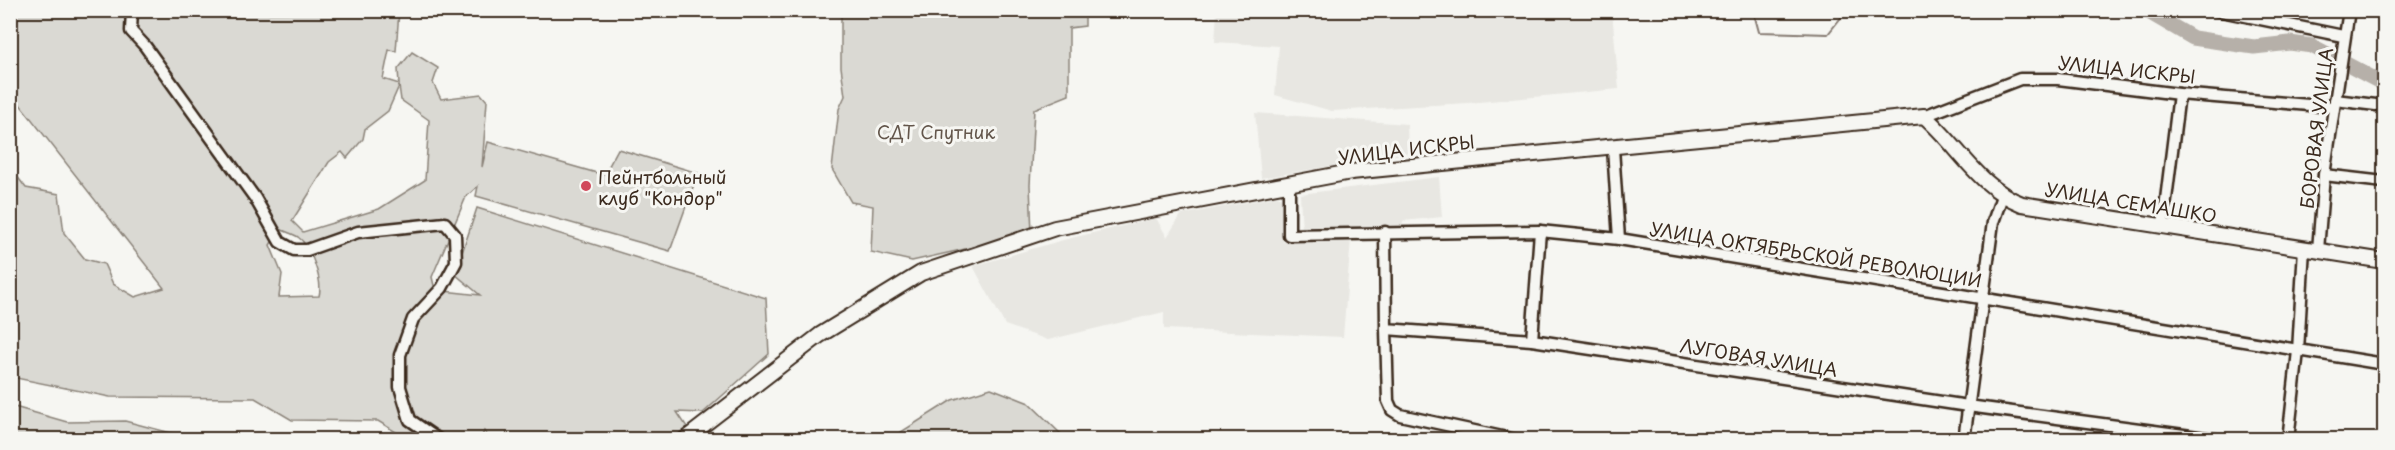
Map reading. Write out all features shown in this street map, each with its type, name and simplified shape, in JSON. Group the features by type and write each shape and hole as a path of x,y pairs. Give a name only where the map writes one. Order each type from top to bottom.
{"main road":[{"name":"УЛИЦА ИСКРЫ","path":"684,440 820,335 921,273 1055,228 1351,172 1454,160 1613,148 1906,116 1924,116"},
{"name":"УЛИЦА СЕМАШКО","path":"1924,116 1944,134 1972,171 2002,196 2022,204 2163,224 2385,261"}],"street":[{"path":"132,10 131,31 145,46 255,198 280,242 294,250 307,250 358,232 445,223 455,235 456,262 442,288 413,319 400,355 399,387 410,420 439,440"},
{"path":"2216,10 2343,36"},
{"name":"БОРОВАЯ УЛИЦА","path":"2288,440 2311,249 2343,50 2343,36 2349,10"},
{"name":"УЛИЦА ИСКРЫ","path":"1924,116 2020,79 2058,79 2179,94 2385,106"},
{"path":"2163,224 2179,94"},
{"path":"1613,148 1619,239"},
{"path":"2324,174 2385,182"},
{"name":"УЛИЦА ОКТЯБРЬСКОЙ РЕВОЛЮЦИИ","path":"1289,185 1289,236 1386,232 1540,231 1619,239 2385,364"},
{"path":"1964,440 1993,222 2002,196"},
{"path":"1532,340 1540,231"},
{"path":"1386,232 1388,401 1392,410 1400,415 1516,440"},
{"name":"ЛУГОВАЯ УЛИЦА","path":"1386,329 1532,340 1968,406 2222,440"}],"shaded area":[{"path":"1217,11 1612,11 1619,89 1468,103 1332,111 1275,95 1279,46 1215,42"},
{"path":"1255,113 1407,124 1408,153 1261,178"},
{"path":"1439,177 1442,217 1403,221 1402,227 1302,232 1300,194"},
{"path":"1278,196 1281,198 1283,242 1351,239 1343,337 1164,329 1164,312 1048,340 1005,325 973,266 1063,240 1156,218 1167,237 1181,215"}],"green space":[{"path":"230,10 231,13 399,11 396,51 389,50 383,79 399,84 398,69 412,52 438,68 433,83 441,99 481,94 487,101 482,167 488,142 604,175 618,149 698,173 670,251 476,196 478,186 466,197 432,277 435,290 480,295 455,274 477,208 766,298 769,354 703,413 677,412 689,430 677,440 491,440 484,431 481,439 404,437 378,421 292,420 255,398 110,397 11,377 10,167 26,188 59,194 64,233 85,259 104,264 113,284 135,297 164,288 19,103 11,105 11,11","holes":["399,86 401,100 429,120 425,180 379,209 303,232 292,221 329,162 342,152 347,158 363,139 365,129 388,111","280,229 298,237 307,248 318,273 319,296 279,297 282,274 270,245"]},
{"name":"СДТ Спутник","path":"841,11 1085,11 1085,26 1069,28 1069,95 1034,109 1030,185 1032,234 912,261 871,252 873,206 851,202 832,169 839,109 845,96 841,67"},
{"path":"991,388 1029,403 1066,439 890,439 952,400"},
{"path":"11,406 67,422 125,421 194,439 11,439"}],"waterway":[{"path":"1753,10 1759,32 1828,34 1847,10"},
{"path":"2145,10 2193,38 2254,47 2290,43 2312,46 2384,84"}],"place":[{"name":"Пейнтбольный клуб \"Кондор\"","path":"586,186"}]}
